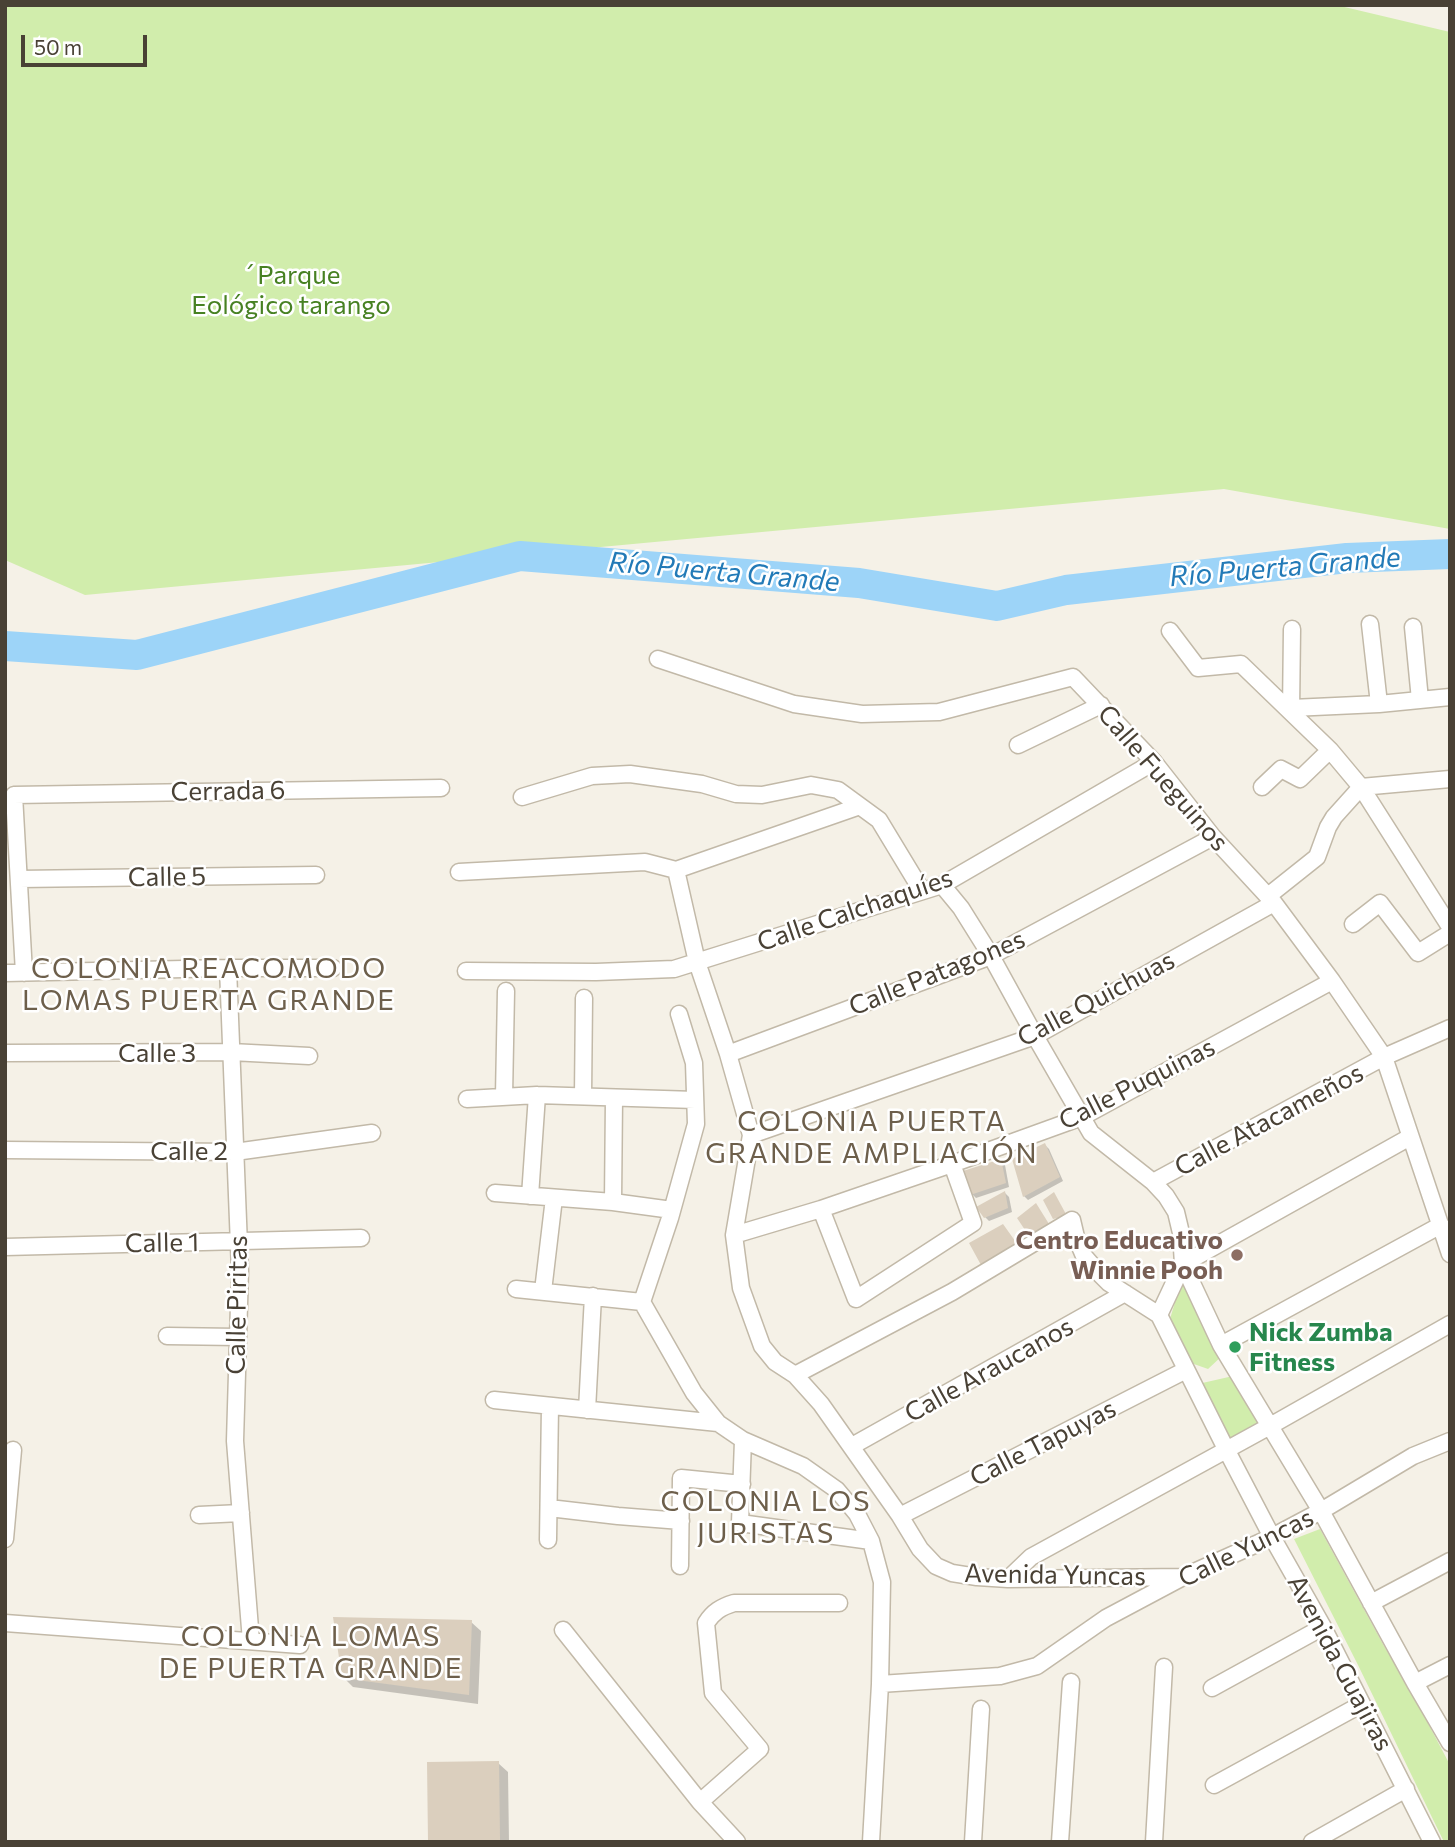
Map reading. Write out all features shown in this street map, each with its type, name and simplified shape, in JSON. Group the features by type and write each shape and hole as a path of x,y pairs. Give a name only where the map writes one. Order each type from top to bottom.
{"street":[{"path":"1370,624 1379,704"},
{"path":"1413,627 1420,700"},
{"path":"1291,710 1292,629"},
{"path":"1170,631 1198,668 1241,664 1330,750 1361,787 1450,927"},
{"name":"Calle Fueguinos","path":"658,659 793,704 862,714 939,712 1073,677 1154,761 1213,837 1271,899 1332,981 1384,1058 1450,1254"},
{"path":"1291,710 1450,697"},
{"path":"1018,745 1101,705"},
{"path":"1262,786 1281,769 1300,779 1330,750"},
{"name":"Calle Calchaquíes","path":"466,971 596,972 674,969 697,962 942,885 1154,761"},
{"path":"522,797 592,776 630,774 702,784 736,794 762,795 811,785 838,790 879,820 922,891"},
{"path":"1361,787 1450,779"},
{"name":"Calle Quichuas","path":"751,1135 1035,1036 1271,899 1317,857 1334,817 1361,787"},
{"name":"Cerrada 6","path":"19,879 14,795 441,788"},
{"path":"459,872 645,862 676,870 860,806"},
{"name":"Calle Patagones","path":"728,1054 991,956 1213,837"},
{"name":"Avenida Yuncas","path":"676,870 697,962 728,1054 751,1135 734,1235 741,1288 762,1346 775,1362 795,1375 821,1404 920,1549 936,1566 953,1573 1008,1579 1183,1577"},
{"name":"Calle 5","path":"19,879 316,875"},
{"path":"19,879 24,973"},
{"path":"942,885 961,908 991,956 1091,1133 1153,1182 1166,1196 1175,1212 1181,1233 1183,1264 1221,1345 1321,1511 1450,1743"},
{"path":"1353,924 1380,903 1418,953 1450,933"},
{"name":"Calle Piritas","path":"228,968 240,1271 235,1441 251,1641"},
{"path":"5,973 333,968"},
{"name":"Calle Puquinas","path":"734,1235 821,1209 1082,1117 1332,981"},
{"path":"504,1096 506,991"},
{"path":"583,1096 584,998"},
{"path":"679,1014 694,1063 696,1124 642,1302 695,1393 718,1423 743,1440 803,1465 836,1490 857,1514 871,1541 883,1582 871,1842"},
{"name":"Calle Atacameños","path":"1153,1182 1384,1058 1450,1028"},
{"name":"Calle 3","path":"5,1053 231,1052 309,1056"},
{"path":"530,1196 537,1095"},
{"path":"467,1099 537,1095 695,1100"},
{"path":"613,1202 614,1098"},
{"name":"Calle 2","path":"5,1150 235,1152 372,1133"},
{"path":"795,1375 952,1292 1072,1220 1084,1256 1109,1283 1159,1315 1183,1264 1410,1136"},
{"path":"821,1209 856,1298 973,1223 952,1164"},
{"path":"495,1193 613,1202 672,1210"},
{"path":"543,1292 554,1198"},
{"path":"1221,1345 1441,1225"},
{"name":"Calle 1","path":"5,1247 361,1238"},
{"path":"516,1289 642,1302"},
{"name":"Calle Araucanos","path":"852,1446 1125,1293"},
{"path":"587,1410 593,1296"},
{"name":"Avenida Guajiras","path":"1159,1315 1226,1449 1323,1627 1432,1842"},
{"path":"1008,1579 1031,1557 1450,1324"},
{"path":"167,1336 238,1337"},
{"name":"Calle Tapuyas","path":"900,1517 1186,1370"},
{"path":"494,1400 718,1423"},
{"path":"548,1540 550,1406"},
{"path":"743,1440 740,1523 871,1541"},
{"name":"Calle Yuncas","path":"880,1684 1000,1676 1037,1666 1106,1618 1183,1577 1272,1537 1413,1456 1450,1441"},
{"path":"5,1539 13,1450"},
{"path":"680,1566 681,1478 742,1484"},
{"path":"549,1508 681,1521"},
{"path":"199,1515 241,1513"},
{"path":"1371,1603 1450,1561"},
{"path":"700,1802 760,1749 712,1693 706,1623 711,1614 722,1606 734,1603 839,1603"},
{"path":"5,1623 300,1645"},
{"path":"1212,1688 1323,1627"},
{"path":"563,1630 700,1802 737,1842"},
{"path":"1415,1683 1450,1665"},
{"path":"1154,1842 1164,1667"},
{"path":"1060,1842 1071,1682"},
{"path":"1214,1785 1362,1704"},
{"path":"973,1842 981,1709"},
{"path":"1312,1842 1406,1790"}],"green space":[{"name":"´Parque Eológico tarango","path":"5,5 1336,5 1450,32 1450,529 1224,489 85,595 5,560"},
{"path":"1184,1273 1222,1356 1208,1369 1191,1363 1169,1322"},
{"path":"1233,1376 1262,1425 1227,1445 1198,1384"},
{"path":"1320,1529 1450,1765 1450,1842 1444,1842 1294,1539"}],"building":[{"path":"1045,1143 1060,1177 1023,1197 1012,1159"},
{"path":"1001,1159 1006,1183 970,1195 963,1171"},
{"path":"1005,1191 1008,1208 984,1218 976,1207"},
{"path":"1054,1192 1067,1216 1053,1219 1043,1200"},
{"path":"1036,1203 1049,1224 1029,1236 1017,1218"},
{"path":"1003,1224 1018,1245 981,1265 969,1243"},
{"path":"333,1617 472,1620 469,1695 342,1678"},
{"path":"499,1761 500,1842 428,1842 427,1762"}],"waterway":[{"name":"Río Puerta Grande","path":"5,646 137,655 520,556 859,583 997,606 1066,590 1347,558 1450,554"}],"place":[{"name":"Centro Educativo Winnie Pooh","path":"1237,1255"},
{"name":"Nick Zumba Fitness","path":"1235,1347"}],"district":[{"name":"COLONIA REACOMODO LOMAS PUERTA GRANDE","path":"209,985"},
{"name":"COLONIA PUERTA GRANDE AMPLIACIÓN","path":"872,1138"},
{"name":"COLONIA LOS JURISTAS","path":"766,1518"},
{"name":"COLONIA LOMAS DE PUERTA GRANDE","path":"311,1653"}]}
